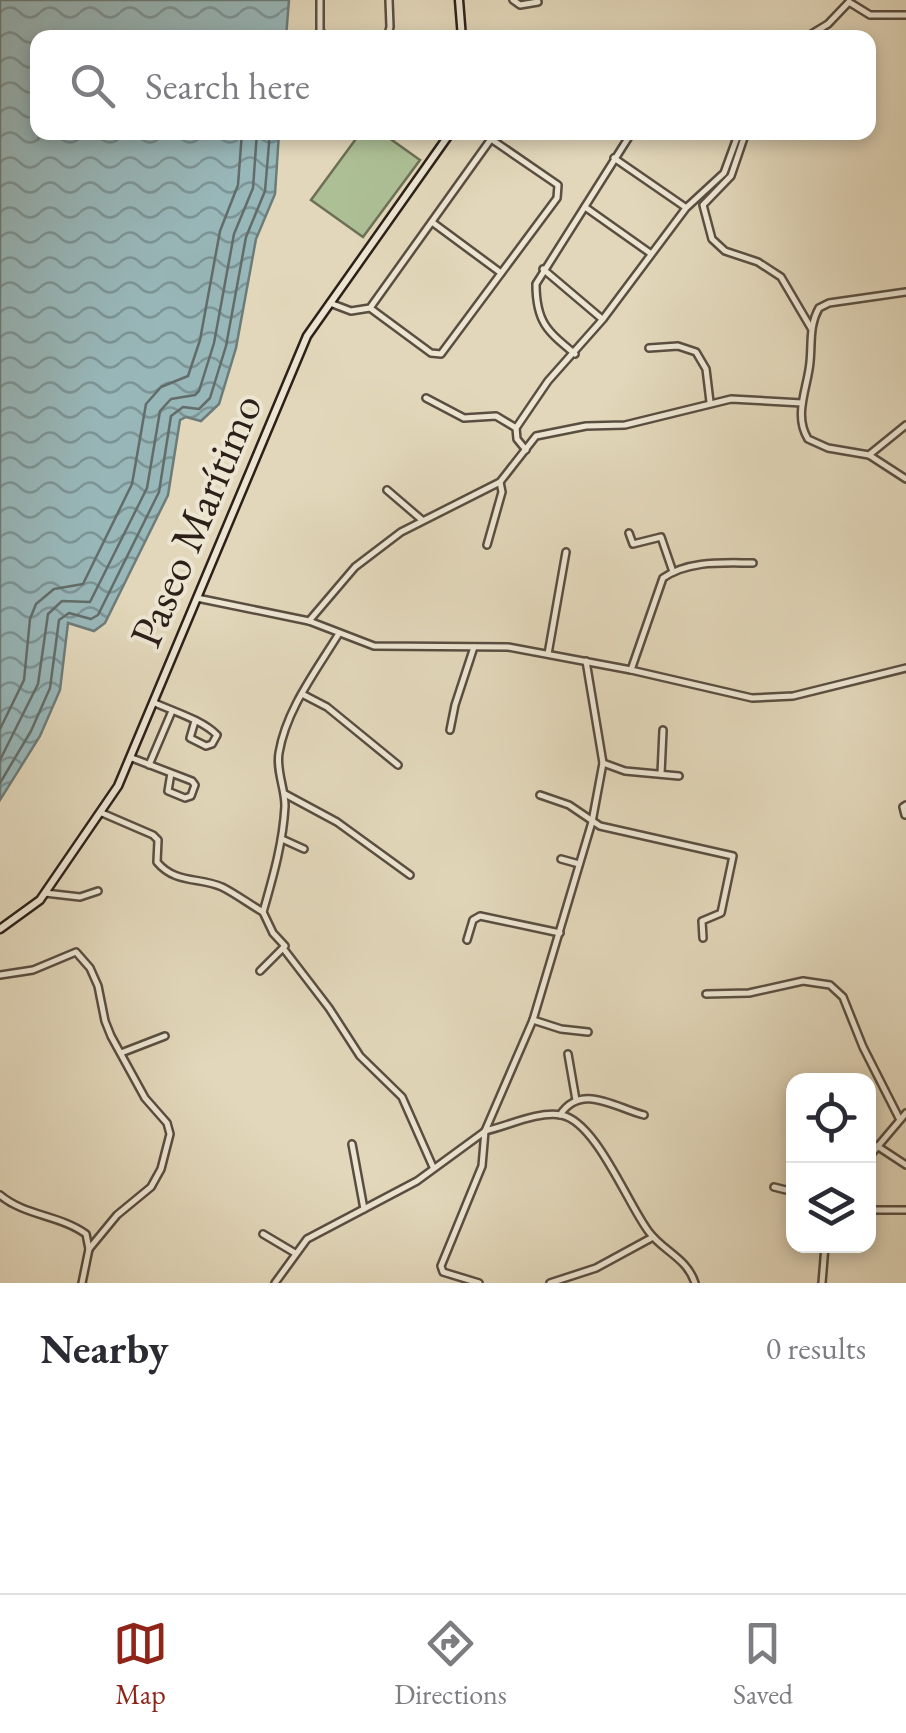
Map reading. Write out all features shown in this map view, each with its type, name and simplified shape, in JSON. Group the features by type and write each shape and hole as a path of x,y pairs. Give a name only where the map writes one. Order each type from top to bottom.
{"main road":[{"path":"459,0 461,30"},
{"name":"Paseo Marítimo","path":"0,929 45,894 102,813 132,758 307,336 446,140"}],"street":[{"path":"320,0 320,30"},
{"path":"389,0 389,30"},
{"path":"514,0 520,5 538,2"},
{"path":"818,30 849,1 870,14 906,15"},
{"path":"330,303 350,311 370,308 430,353 441,354 557,198 560,190 554,180 490,140 370,308"},
{"path":"575,354 540,320 536,284 626,140"},
{"path":"526,450 517,439 516,428 686,208 724,173 738,140"},
{"path":"740,140 731,176 703,206 712,239 725,251 758,262 781,277 811,328"},
{"path":"614,158 686,208"},
{"path":"586,207 650,253"},
{"path":"432,222 501,273"},
{"path":"543,269 603,319"},
{"path":"906,292 823,305 811,328 810,365 802,403 802,427 808,439 828,448 870,456 906,479"},
{"path":"649,348 678,346 696,352 706,370 710,403"},
{"path":"426,398 464,418 496,416 516,428"},
{"path":"308,621 356,566 400,532 500,482 533,438 559,430 625,424 710,403 745,399 802,403"},
{"path":"870,456 906,425"},
{"path":"486,546 502,492 500,482"},
{"path":"386,490 422,520"},
{"path":"629,533 633,544 661,536 672,572"},
{"path":"548,654 566,552"},
{"path":"631,670 659,585 672,572 704,564 753,563"},
{"path":"197,598 308,621 355,642 394,648 508,648 631,670 738,697 772,699 906,668"},
{"path":"263,912 282,839 285,794 278,766 280,750 302,694 338,634"},
{"path":"450,730 474,647"},
{"path":"479,1283 444,1272 441,1266 486,1154 485,1131 533,1020 592,822 603,763 586,661"},
{"path":"302,694 327,707 398,765"},
{"path":"155,702 172,711 195,722 216,733 212,744 206,746 190,738 195,722"},
{"path":"149,765 172,711"},
{"path":"661,774 663,730"},
{"path":"132,758 149,765 172,774 194,783 191,796 185,798 168,791 172,774"},
{"path":"603,763 625,771 679,776"},
{"path":"285,794 337,822 410,875"},
{"path":"540,795 568,805 592,822 733,856 721,913 702,921 703,938"},
{"path":"905,814 906,804"},
{"path":"102,813 153,834 158,840 157,862 162,869 194,883 220,886 263,912 283,948 360,1056 402,1097 434,1167"},
{"path":"282,839 304,848"},
{"path":"561,859 580,864"},
{"path":"45,894 80,897 98,892"},
{"path":"467,940 474,920 480,916 560,934"},
{"path":"260,971 283,948"},
{"path":"0,975 33,970 76,952 90,968 105,1021 121,1053 145,1098 166,1123 170,1138 152,1187 117,1215 90,1249 82,1283"},
{"path":"706,994 749,993 803,981 830,985 843,996 899,1118"},
{"path":"533,1020 588,1032"},
{"path":"121,1053 164,1036"},
{"path":"568,1054 576,1100"},
{"path":"560,1115 576,1100 611,1100 644,1114"},
{"path":"906,1113 877,1146 906,1165"},
{"path":"275,1283 307,1239 417,1182 485,1131 539,1116 560,1115 572,1119 589,1136 652,1237 685,1264 695,1283"},
{"path":"352,1144 364,1209"},
{"path":"774,1187 786,1190"},
{"path":"0,1195 38,1215 75,1226 86,1234 90,1249"},
{"path":"876,1210 906,1210"},
{"path":"263,1234 295,1252"},
{"path":"550,1283 596,1268 652,1237"},
{"path":"822,1283 824,1253"}],"green space":[{"path":"355,140 392,140 420,160 363,237 311,200"}],"water":[{"path":"0,0 289,0 287,30 30,30 30,140 279,140 275,194 256,239 236,348 219,404 201,421 186,417 180,420 168,495 105,623 94,631 68,623 60,690 40,736 0,800"}]}
